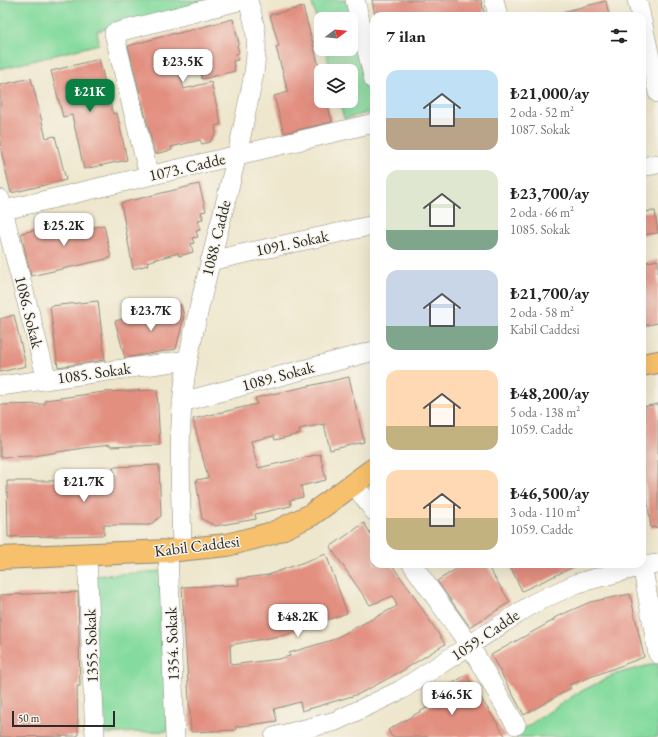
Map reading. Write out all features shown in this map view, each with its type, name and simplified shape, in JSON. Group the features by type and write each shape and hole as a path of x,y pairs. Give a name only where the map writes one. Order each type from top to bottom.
{"main road":[{"path":"646,364 658,362"},
{"name":"Kabil Caddesi","path":"0,558 175,551 227,545 273,533 311,515 370,472"}],"street":[{"path":"149,176 114,33 242,0"},
{"name":"1088. Cadde","path":"175,551 180,420 188,360 210,261 237,156 255,63 256,38 248,0"},
{"path":"355,0 370,63"},
{"path":"494,0 497,12"},
{"path":"638,0 640,12"},
{"path":"646,60 658,94"},
{"name":"1073. Cadde","path":"1,206 149,176 370,124"},
{"path":"646,166 658,164"},
{"name":"1086. Sokak","path":"1,206 47,380"},
{"name":"1091. Sokak","path":"210,261 370,226"},
{"name":"1089. Sokak","path":"182,402 370,352"},
{"name":"1085. Sokak","path":"0,386 188,360"},
{"path":"354,484 370,506"},
{"name":"1354. Sokak","path":"175,551 175,737"},
{"name":"1355. Sokak","path":"87,554 95,737"},
{"path":"647,564 658,654"},
{"path":"415,568 470,646 516,725"},
{"name":"1059. Cadde","path":"274,737 343,718 402,690 534,603 578,583 632,568"}],"green space":[{"path":"0,0 226,0 97,31 99,44 0,69"},
{"path":"311,0 347,0 350,12 314,12"},
{"path":"358,41 370,86 370,112 344,119 341,108 358,108 358,64 329,64 327,56 358,56"},
{"path":"162,571 168,731 95,734 92,576"},
{"path":"658,663 658,737 511,737 576,694 615,674"}],"building":[{"path":"372,0 481,0 484,12 374,12"},
{"path":"606,1 608,12 562,12"},
{"path":"303,7 314,48 314,56 316,56 318,64 314,64 314,108 329,108 332,122 284,133 274,96 288,92 276,47 279,46 270,15"},
{"path":"233,19 239,44 237,45 239,53 236,54 238,60 233,61 235,71 202,79 197,58 177,65 184,89 211,82 221,124 215,126 216,133 210,142 202,144 200,140 171,147 172,150 155,154 128,46"},
{"path":"99,59 113,114 117,113 127,160 84,169 72,115 63,117 51,71"},
{"path":"31,78 46,138 55,136 66,180 11,193 0,146 0,85"},
{"path":"199,184 206,211 201,212 203,219 198,220 200,230 196,231 198,237 192,238 194,243 191,244 193,252 179,256 178,253 147,262 148,265 133,269 121,203"},
{"path":"655,211 658,233 646,234 646,212"},
{"path":"75,221 78,231 104,225 111,258 31,276 21,233"},
{"path":"658,260 658,323 646,325 646,262"},
{"path":"98,301 105,360 58,367 50,306"},
{"path":"181,305 184,316 176,349 125,358 115,321"},
{"path":"14,315 26,366 0,372 0,319"},
{"path":"349,377 364,442 330,450 324,424 299,429 300,434 275,440 274,436 251,441 258,468 320,454 326,480 301,486 303,497 290,500 291,506 255,514 256,519 215,526 202,519 196,480 208,478 193,419 257,404 255,398"},
{"path":"157,390 160,445 110,447 110,445 33,456 0,457 0,405 45,404 45,400 104,392"},
{"path":"658,404 658,527 651,528 646,490 646,406"},
{"path":"159,465 161,516 150,525 104,525 104,535 8,537 7,481 63,481 63,478 114,477 113,467"},
{"path":"364,523 370,533 370,568 394,568 445,644 402,671 359,694 302,711 300,702 274,709 277,721 235,727 236,730 191,732 182,587 239,585 238,579 268,575 326,554 347,613 285,635 230,645 231,665 279,659 290,656 289,653 332,640 397,606 393,596 370,605 330,547"},
{"path":"458,568 489,568 510,602 470,627 437,581"},
{"path":"511,568 571,568 522,591"},
{"path":"78,592 80,686 77,686 78,736 0,737 0,595"},
{"path":"630,594 644,657 569,685 571,688 524,715 491,655 554,620 554,618 590,602"},
{"path":"466,675 506,737 392,737 388,730 435,703 431,697"}]}
